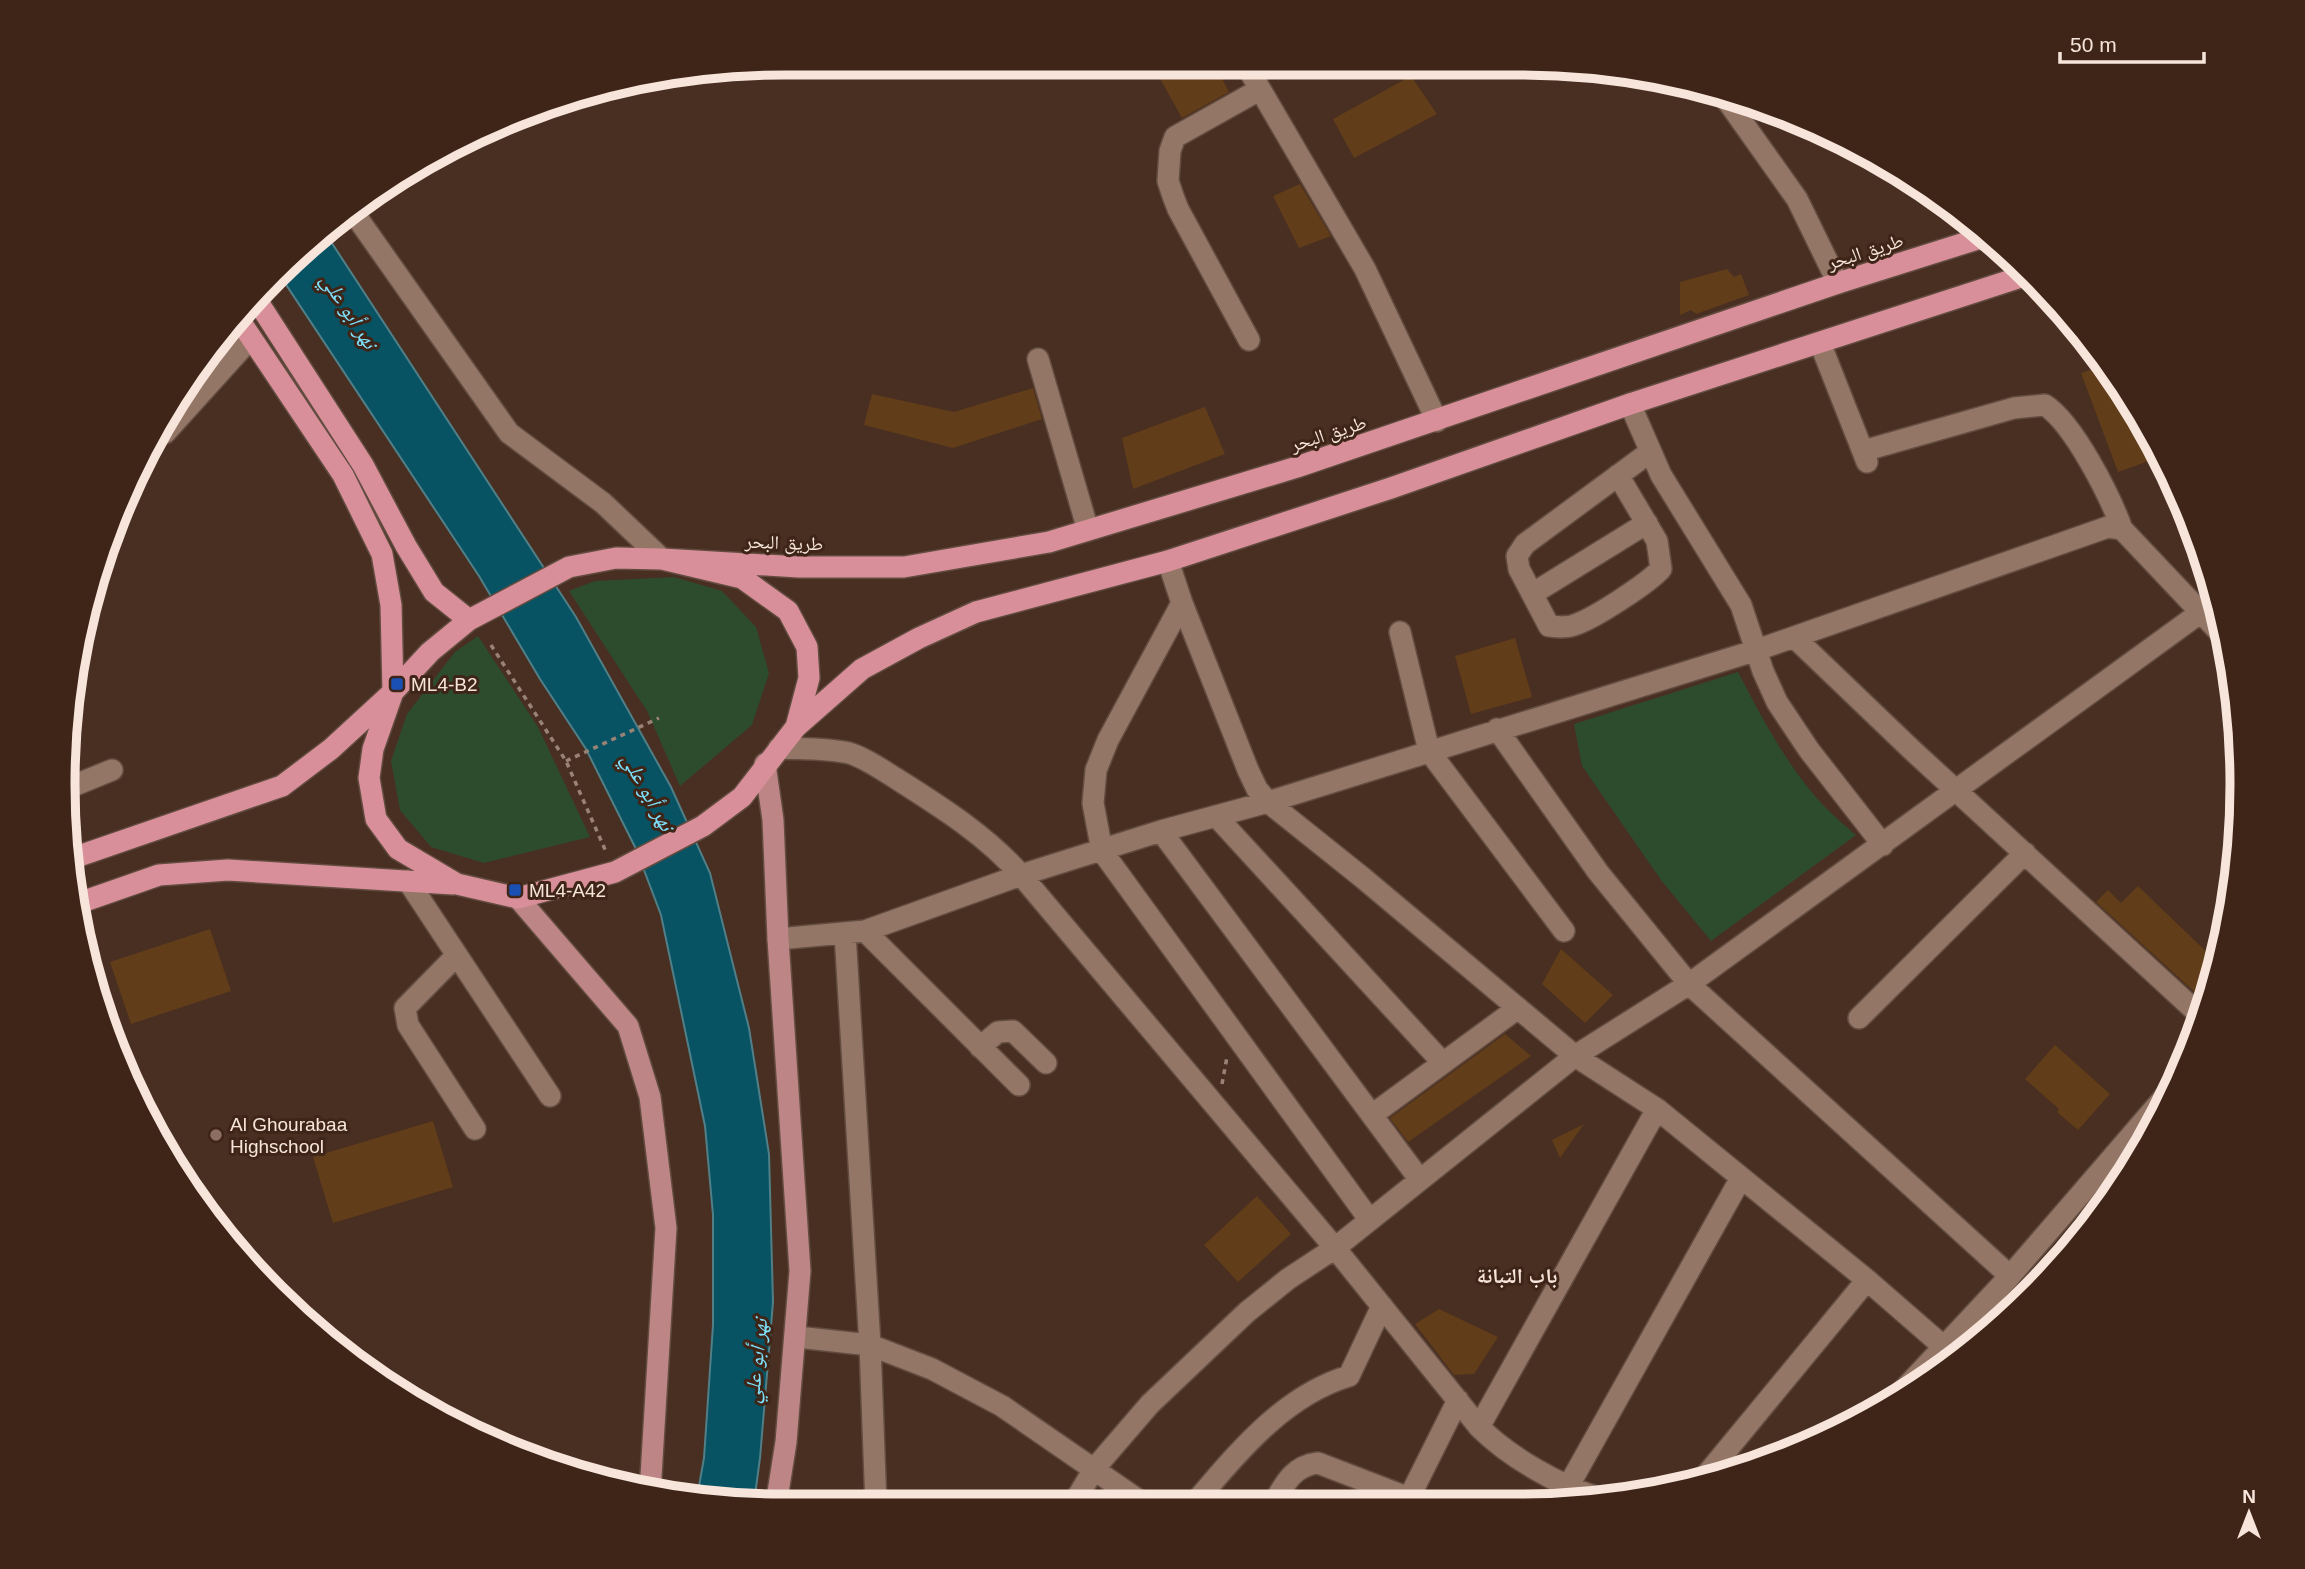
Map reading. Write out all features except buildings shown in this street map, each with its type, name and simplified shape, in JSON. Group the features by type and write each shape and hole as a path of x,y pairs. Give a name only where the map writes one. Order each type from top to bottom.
{"highway":[{"name":"طريق البحر","path":"662,559 799,567 904,567 1049,542 1297,467 1838,283 1974,240"},
{"path":"85,901 159,876 228,870 457,884 518,898 615,872 703,827 742,797 796,727 863,669 919,638 976,612 1168,561 1391,488 1630,404 2017,279"},
{"path":"261,307 363,465 434,592 469,620"},
{"path":"243,326 344,475 382,554 391,605 393,692 373,749 369,778 376,819 398,849 457,884"},
{"path":"79,856 282,786 331,750 393,692 430,652 469,620 569,567 615,558 662,559 741,578 788,611 807,647 809,678 796,727"}],"main road":[{"path":"772,756 778,939 800,1271 797,1337 778,1494"},
{"path":"518,898 628,1026 650,1097 666,1228 651,1481"}],"street":[{"path":"1251,75 1365,269 1437,421"},
{"path":"1249,340 1178,209 1168,181 1170,151 1175,137 1259,90"},
{"path":"1732,108 1797,199 1838,283"},
{"path":"358,219 509,433 603,503 662,559"},
{"path":"175,422 251,338"},
{"path":"1820,343 1866,457 2014,408 2045,405 2061,419 2074,439 2111,502 2122,529 2207,606"},
{"path":"1038,359 1088,530"},
{"path":"1630,404 1650,452 1673,496 1741,605 1769,687 1787,718 1883,845"},
{"path":"1619,475 1657,541 1661,569 1651,580 1578,624 1563,628 1549,626 1519,569 1517,556 1525,544 1650,452"},
{"path":"1531,594 1647,523"},
{"path":"778,939 855,932 1161,831 1268,802 1757,650 2108,527 2122,529"},
{"path":"1168,561 1252,780 1268,802 1575,1056 1657,1109 1867,1280 1944,1347"},
{"path":"1182,603 1108,740 1096,771 1093,803 1102,851 1369,1219"},
{"path":"1079,1494 1094,1469 1150,1404 1247,1312 1335,1248 1575,1056 1689,984 2207,607"},
{"path":"1400,632 1430,751 1564,931"},
{"path":"1794,637 2193,1009"},
{"path":"1497,729 1598,872 1689,984 2010,1276"},
{"path":"772,756 828,750 852,754 870,762 936,804 991,844 1021,875 1335,1248 1479,1427 1513,1456 1582,1491"},
{"path":"75,785 111,770"},
{"path":"1216,816 1443,1063"},
{"path":"1161,831 1420,1180"},
{"path":"1859,1018 2025,853"},
{"path":"408,881 550,1096"},
{"path":"855,932 1019,1085"},
{"path":"855,932 876,1494"},
{"path":"457,955 405,1009 408,1025 475,1129"},
{"path":"1372,1115 1518,1009"},
{"path":"980,1047 998,1032 1013,1031 1046,1063"},
{"path":"1479,1427 1657,1109"},
{"path":"1926,1366 1944,1347 1973,1330 2010,1276 2118,1166"},
{"path":"1569,1485 1741,1178"},
{"path":"1713,1467 1867,1280"},
{"path":"1203,1494 1257,1434 1293,1401 1331,1381 1349,1376 1382,1306"},
{"path":"797,1337 870,1345 932,1369 1002,1406 1130,1494"},
{"path":"1411,1494 1458,1401"},
{"path":"1279,1494 1289,1477 1304,1465 1318,1464 1388,1494"}],"path":[{"path":"491,645 566,761 615,872"},
{"path":"566,761 659,718"},
{"path":"1215,1106 1227,1066 1227,1055"}],"green space":[{"path":"674,577 722,591 756,627 769,673 752,725 680,786 647,711 569,591 595,581"},
{"path":"478,636 538,727 590,837 484,863 431,847 400,810 391,761 407,714 455,652"},
{"path":"1738,672 1766,725 1799,776 1824,806 1856,835 1711,941 1661,880 1582,766 1574,724"}],"water":[{"name":"نهر أبو علي","path":"330,240 576,617 671,787 710,873 749,1028 769,1154 773,1302 755,1493 699,1489 704,1458 713,1325 713,1215 705,1126 661,915 636,849 586,749 540,679 479,576 284,282"}],"place":[{"name":"ML4-B2","path":"397,684"},
{"name":"ML4-A42","path":"515,890"},
{"name":"Al Ghourabaa Highschool","path":"216,1135"}],"district":[{"name":"باب التبانة","path":"1517,1276"}]}
